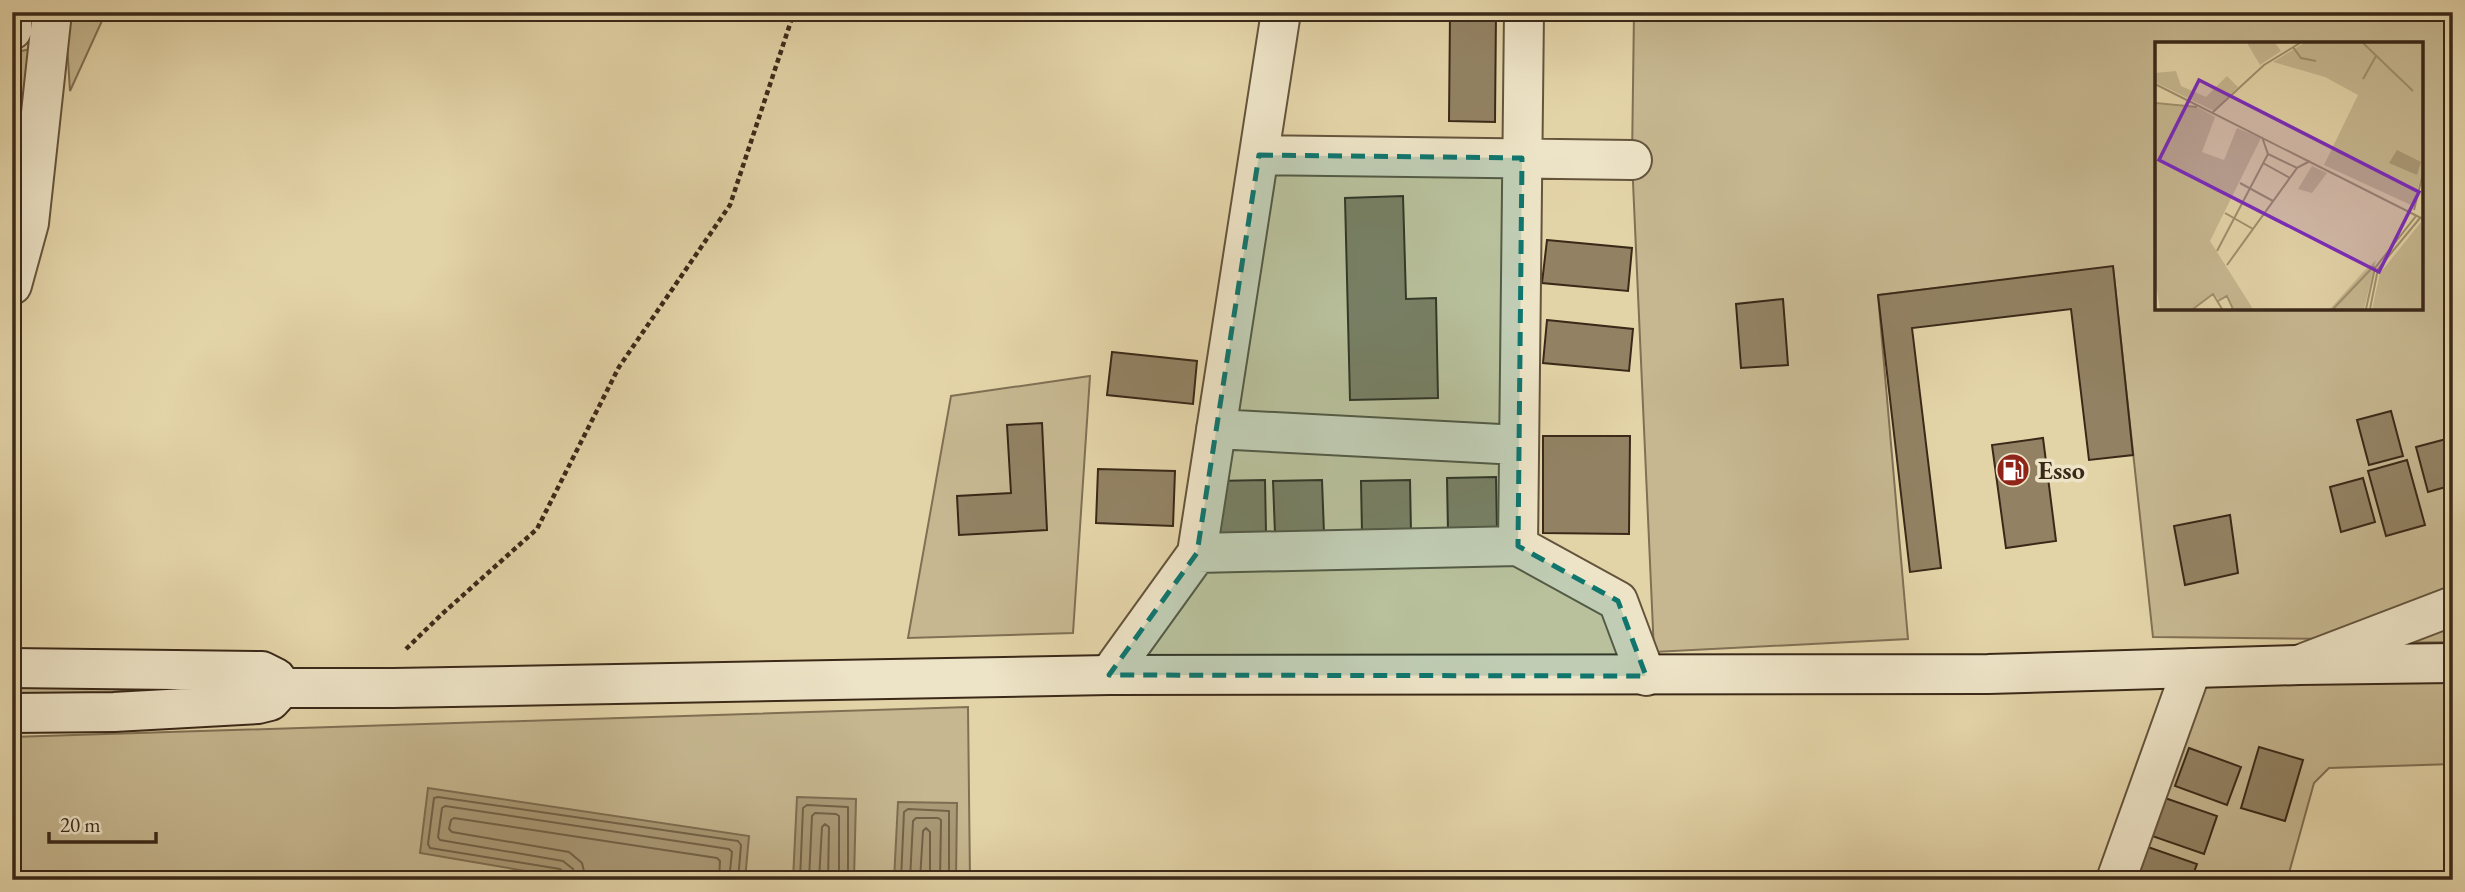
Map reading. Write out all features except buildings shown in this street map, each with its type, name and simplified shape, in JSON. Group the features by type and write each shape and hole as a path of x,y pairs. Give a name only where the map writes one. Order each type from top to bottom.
{"street":[{"path":"12,12 12,30"},
{"path":"12,285 29,223 52,12"},
{"path":"46,82 76,12"},
{"path":"1109,675 1197,553 1281,12"},
{"path":"1518,546 1524,12"},
{"path":"1258,155 1632,160"},
{"path":"1216,429 1519,445"},
{"path":"1197,553 1518,546 1618,601 1646,676"},
{"path":"2299,665 2453,606"},
{"path":"12,713 114,712 258,704 270,701 282,688 1109,675 1989,674 2453,663"},
{"path":"12,668 262,671 276,678 282,688"},
{"path":"2116,880 2192,668"}],"path":[{"path":"393,688 396,659 537,528 619,367 730,205 794,12"}],"highlighted area":[{"path":"1259,155 1522,158 1518,546 1618,601 1646,676 1109,675 1197,553"}],"shaded area":[{"path":"65,12 106,12 70,91"},
{"path":"1634,12 2453,12 2453,595 2338,639 2153,637 2113,267 1878,295 1908,639 1654,652 1632,160"},
{"path":"35,48 12,235 12,124 21,51"},
{"path":"1090,376 1073,633 908,638 951,396"},
{"path":"2453,616 2453,642 2382,643"},
{"path":"2453,681 2453,764 2329,768 2314,783 2287,880 2129,880 2198,683"},
{"path":"12,685 245,685 12,700"},
{"path":"968,707 970,880 18,880 12,854 12,737"}],"water":[{"path":"428,788 749,836 745,880 579,880 420,853"},
{"path":"797,797 856,799 854,880 793,880"},
{"path":"898,802 957,803 956,880 894,880"}],"place":[{"name":"Esso","path":"2013,470"}]}
